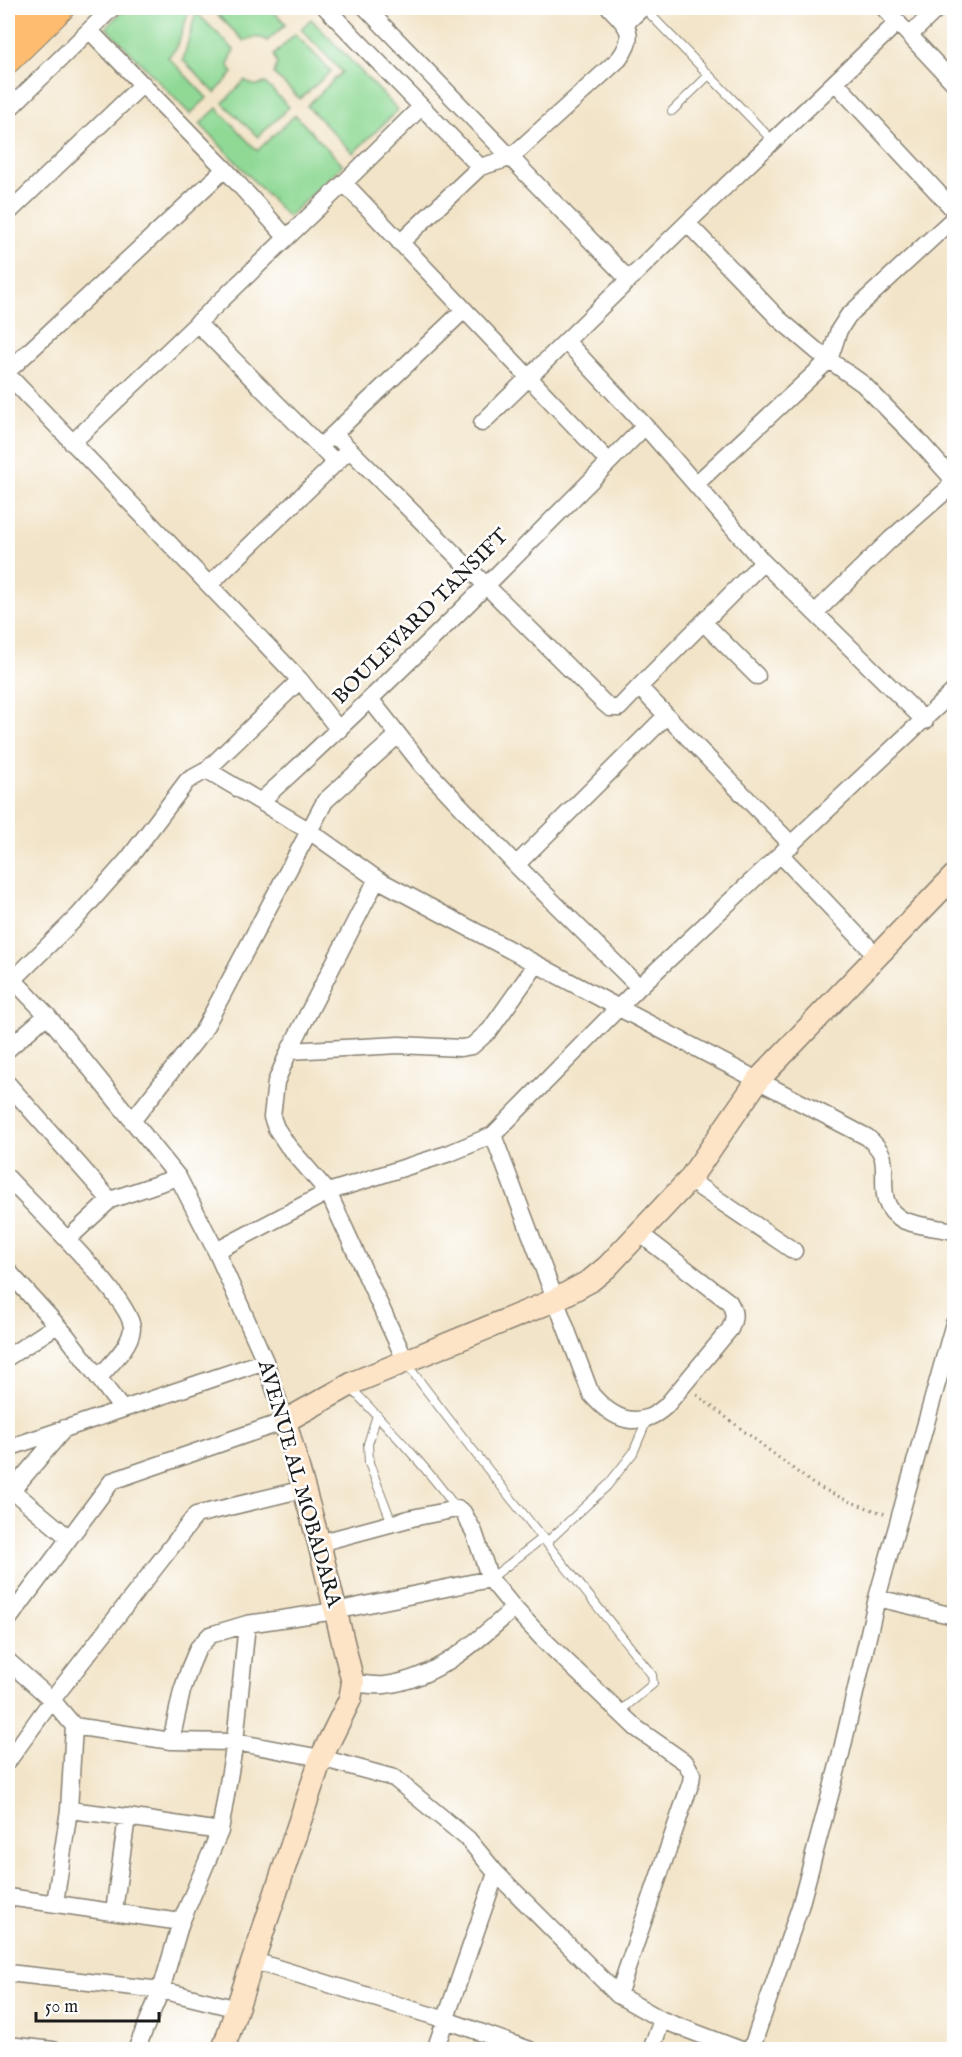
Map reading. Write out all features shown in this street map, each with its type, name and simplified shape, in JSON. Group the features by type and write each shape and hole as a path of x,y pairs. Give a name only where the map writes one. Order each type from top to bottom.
{"main road":[{"path":"8,27 27,8"},
{"path":"8,60 61,8"}],"street":[{"path":"8,110 112,8"},
{"path":"326,8 480,167"},
{"path":"400,243 480,167 510,158 619,59 630,39 626,23 610,8"},
{"path":"626,23 643,8"},
{"path":"884,8 954,83"},
{"path":"482,423 773,141 836,84 904,28 938,8"},
{"path":"351,33 373,10 510,158 629,280"},
{"path":"90,31 225,169 286,237"},
{"path":"8,213 142,84"},
{"path":"836,84 954,210"},
{"path":"72,443 422,107"},
{"path":"225,169 8,373 72,443 300,680 339,730"},
{"path":"344,183 609,462"},
{"path":"696,484 829,360 839,330 848,316 954,218"},
{"path":"687,223 779,319 818,352 863,384 951,469 951,482 948,489 891,539 815,613"},
{"path":"320,447 464,310"},
{"path":"197,323 336,463"},
{"path":"566,341 645,426 764,562 925,721"},
{"name":"BOULEVARD TANSIFT","path":"261,801 339,730 645,426"},
{"path":"334,434 610,708 615,709 622,706 764,562"},
{"path":"208,585 350,450"},
{"path":"703,622 757,676"},
{"path":"9,980 78,916 129,858 187,781 207,770 300,680"},
{"path":"639,687 787,850 878,956"},
{"path":"216,1251 328,1192 450,1153 493,1135 639,987 953,696"},
{"path":"370,699 397,735 516,865 639,987"},
{"path":"516,865 666,716"},
{"path":"132,1121 203,1031 308,830 326,801 397,735"},
{"path":"207,770 308,830 376,879 867,1137 874,1143 883,1158 883,1189 888,1204 894,1212 904,1220 954,1231"},
{"path":"8,1620 112,1481 285,1421 348,1386 555,1300 590,1281 607,1267 689,1180 758,1080 954,876"},
{"path":"376,879 289,1051 276,1083 272,1117 276,1128 288,1146 328,1192 405,1362"},
{"path":"289,1051 399,1045 461,1048 472,1046 490,1030 536,964"},
{"name":"AVENUE AL MOBADARA","path":"9,980 47,1015 178,1177 216,1251 265,1361 285,1421 319,1543 353,1683"},
{"path":"8,1048 47,1015"},
{"path":"8,1084 110,1200"},
{"path":"493,1135 591,1394 609,1412 621,1418 647,1420 656,1416 666,1406 730,1329 734,1310 729,1302 639,1233"},
{"path":"67,1240 110,1200 178,1177"},
{"path":"689,1180 794,1251"},
{"path":"8,1181 67,1240 115,1295 131,1321 132,1329 126,1343 99,1378"},
{"path":"8,1271 57,1325 122,1409"},
{"path":"751,2049 800,1907 840,1758 877,1598 954,1323"},
{"path":"8,1357 57,1325"},
{"path":"8,1448 265,1361"},
{"path":"66,1428 9,1491 69,1538"},
{"path":"8,1761 52,1700 196,1515 304,1489"},
{"path":"319,1543 392,1523 457,1509 464,1512 474,1532 490,1579 514,1608 636,1728 686,1763 692,1774 618,1995"},
{"path":"171,1741 182,1691 198,1648 210,1635 247,1624 335,1611 490,1579"},
{"path":"877,1598 954,1616"},
{"path":"223,2049 321,1758 350,1699 353,1683 383,1685 410,1679 434,1669 484,1636 514,1608"},
{"path":"136,2049 161,1990 181,1922 219,1832 235,1742 247,1624"},
{"path":"8,1661 52,1700 74,1726 171,1741 235,1742 321,1758 394,1778 468,1839 496,1873 618,1995 662,2020 741,2049"},
{"path":"55,1903 69,1810 74,1726"},
{"path":"69,1810 219,1832"},
{"path":"114,1911 127,1817"},
{"path":"435,2049 496,1873"},
{"path":"8,1897 181,1922"},
{"path":"254,1960 446,2020 530,2049"},
{"path":"8,1973 161,1990 237,2009"},
{"path":"651,2049 662,2020"},
{"path":"8,2045 53,2049"}],"lane":[{"path":"643,8 773,141"},
{"path":"672,111 709,75"},
{"path":"405,1362 455,1429 652,1675 653,1684 620,1712"},
{"path":"348,1386 431,1474 457,1509"},
{"path":"377,1415 368,1444 369,1463 392,1523"},
{"path":"490,1579 545,1540 607,1486 633,1453 647,1420"}],"path":[{"path":"684,1385 813,1484 848,1502 900,1519"}],"green space":[{"path":"126,8 190,8 177,47 168,57 207,98 190,114 106,27"},
{"path":"211,8 270,8 286,24 267,41 256,38 244,41"},
{"path":"196,12 234,50 228,65 233,73 215,93 183,60"},
{"path":"311,19 398,110 353,153 307,106 342,72 301,29"},
{"path":"295,34 331,71 300,99 274,74 277,63 274,55"},
{"path":"245,80 254,85 265,83 289,107 258,137 223,103"},
{"path":"217,108 257,151 295,115 343,165 288,217 200,124"}]}
